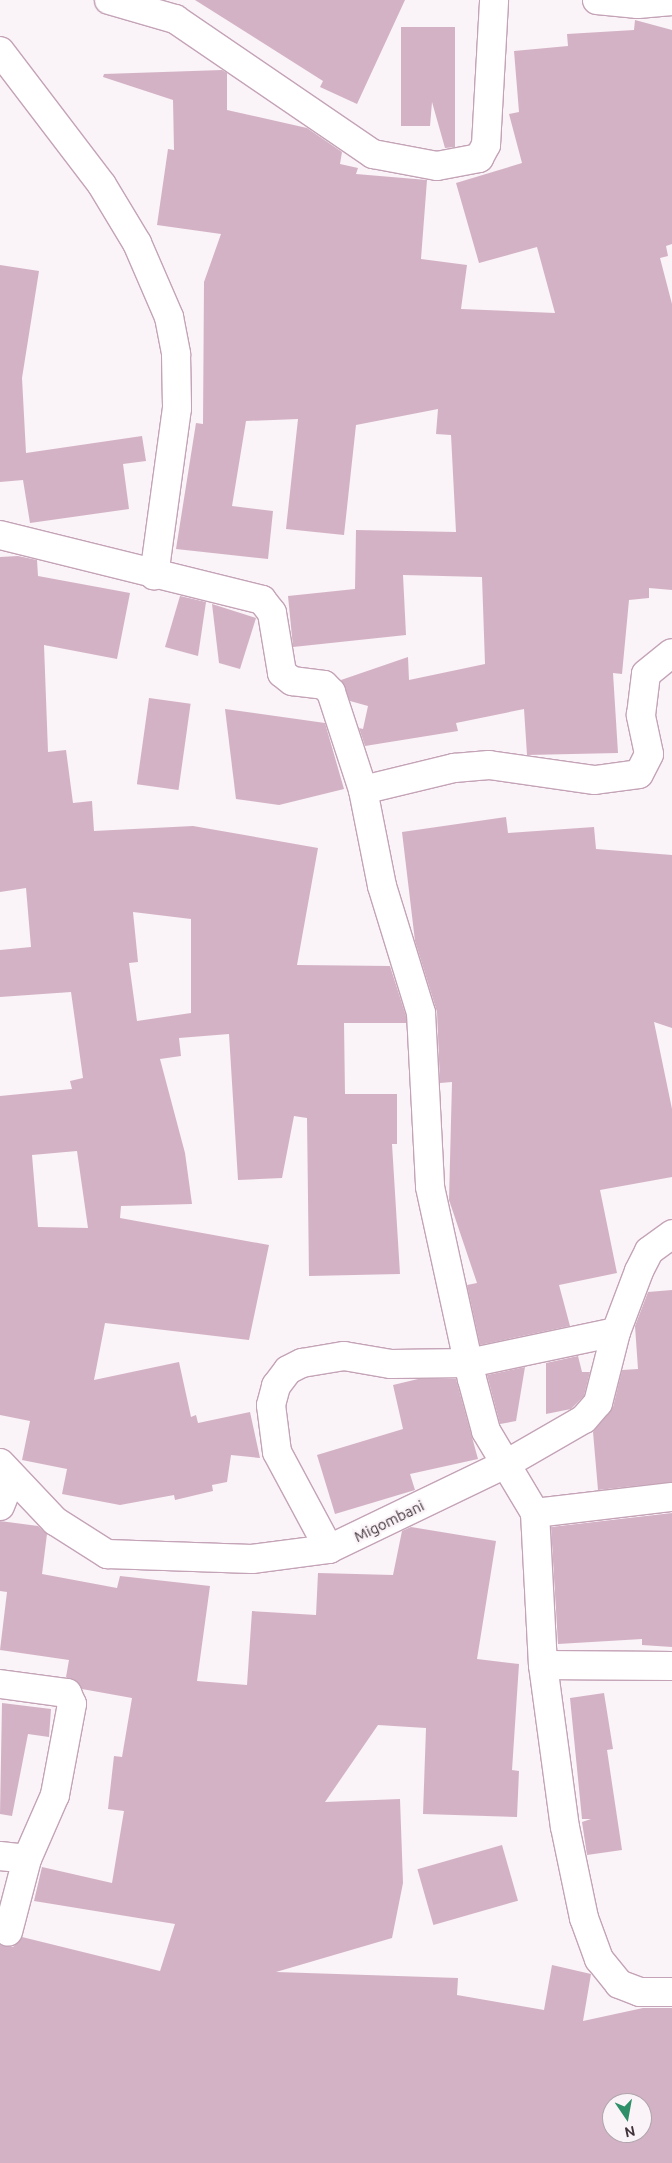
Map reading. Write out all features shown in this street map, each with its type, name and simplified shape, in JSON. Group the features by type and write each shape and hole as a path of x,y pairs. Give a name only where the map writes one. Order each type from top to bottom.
{"street":[{"path":"109,0 175,19 373,154 437,166 479,158 486,145 494,0"},
{"path":"597,0 638,4 672,1"},
{"path":"0,51 102,185 137,243 169,317 176,354 177,408 154,575"},
{"path":"0,535 154,575 251,597 270,606 282,673 292,681 324,685 331,692 363,790 382,886 421,1013 430,1187 469,1363 486,1431 535,1513 543,1665 564,1827 584,1918 599,1959 628,1988 672,1992"},
{"path":"363,790 454,768 489,765 595,780 639,774 649,754 641,715 646,674 672,653"},
{"name":"Migombani","path":"6,1470 55,1521 107,1554 252,1560 329,1550 506,1464 592,1411 616,1332 649,1252 672,1234"},
{"path":"329,1550 277,1452 272,1405 276,1386 288,1370 302,1363 344,1356 391,1364 469,1363 616,1332"},
{"path":"0,1506 6,1470"},
{"path":"535,1513 672,1497"},
{"path":"543,1665 672,1666"},
{"path":"0,1684 67,1693 72,1704 55,1795 28,1859 8,1932"},
{"path":"0,1856 28,1859"}],"building":[{"path":"195,0 405,0 357,104 320,87 323,81"},
{"path":"635,20 672,30 672,244 666,246 668,256 660,258 672,304 672,590 649,588 649,598 629,600 622,674 613,673 618,753 527,755 524,709 456,723 458,731 365,746 359,728 363,729 368,706 350,701 341,680 408,657 409,680 485,664 482,577 403,575 406,635 293,647 288,596 355,589 356,530 456,532 451,435 436,434 438,409 356,425 344,535 286,529 298,419 246,421 232,506 273,511 268,559 176,549 196,423 203,424 204,282 221,234 157,225 168,149 174,150 173,100 103,77 104,74 222,70 227,73 227,110 307,128 342,152 340,164 358,168 356,174 427,180 421,259 467,265 461,309 555,313 537,247 479,263 456,183 522,163 509,114 519,112 514,51 568,46 567,34 634,30"},
{"path":"401,27 455,27 455,147 445,148 432,102 430,126 401,126"},
{"path":"0,265 39,271 22,378 26,453 142,436 146,461 123,464 129,509 30,523 23,480 0,482"},
{"path":"18,556 37,560 38,576 130,593 117,659 44,645 48,752 66,750 73,803 92,801 94,831 193,826 318,848 297,965 390,966 406,1016 406,1023 344,1023 345,1094 397,1094 397,1144 392,1144 400,1274 309,1276 307,1118 294,1116 282,1178 238,1180 229,1034 179,1038 181,1056 160,1059 185,1153 192,1204 121,1206 120,1218 269,1245 249,1340 105,1323 94,1380 179,1362 191,1417 196,1415 198,1423 250,1412 260,1458 231,1455 227,1482 212,1485 213,1491 175,1500 174,1495 120,1505 62,1494 67,1469 22,1460 30,1421 0,1415 0,1096 72,1089 70,1081 83,1078 71,992 0,997 0,950 31,947 26,888 0,892 0,557","holes":["133,912 191,919 191,1013 137,1021 129,963 138,962","77,1151 88,1228 38,1227 32,1155"]},
{"path":"180,596 206,602 198,656 165,647"},
{"path":"212,604 256,618 240,669 219,663"},
{"path":"149,698 191,704 178,790 137,784"},
{"path":"225,709 325,723 344,789 279,805 236,799"},
{"path":"506,817 508,833 594,827 596,849 672,855 672,1028 654,1022 672,1109 672,1177 600,1190 617,1273 559,1285 570,1326 480,1345 467,1285 477,1283 449,1200 452,1082 440,1083 437,1012 415,941 402,832"},
{"path":"672,1290 672,1482 598,1490 593,1432 613,1407 622,1370 638,1369 635,1326 648,1292"},
{"path":"578,1356 582,1372 590,1372 584,1396 571,1409 546,1414 546,1363"},
{"path":"525,1367 516,1421 500,1424 487,1375"},
{"path":"418,1379 456,1379 478,1459 410,1474 415,1490 335,1514 317,1455 403,1429 393,1385"},
{"path":"672,1513 672,1647 642,1645 642,1639 558,1644 551,1527"},
{"path":"0,1521 38,1526 47,1534 42,1574 117,1588 120,1576 210,1586 197,1681 247,1685 252,1611 316,1615 318,1573 393,1575 402,1531 411,1527 496,1541 477,1659 519,1664 512,1770 519,1771 517,1817 423,1814 426,1728 378,1725 325,1802 400,1799 403,1883 392,1938 276,1972 458,1978 457,1995 544,2010 552,1965 591,1974 583,2021 643,2008 672,2008 672,2163 0,2163 0,1945 13,1947 22,1937 160,1971 175,1924 34,1901 42,1867 112,1883 124,1811 108,1809 114,1756 122,1757 132,1698 82,1689 66,1677 69,1660 0,1650 7,1592 0,1591"},
{"path":"604,1693 613,1749 607,1750 622,1850 587,1855 582,1822 591,1819 582,1819 570,1698"},
{"path":"2,1703 51,1709 49,1737 28,1734 12,1816 0,1814"},
{"path":"502,1845 518,1901 433,1925 417,1869"}]}
